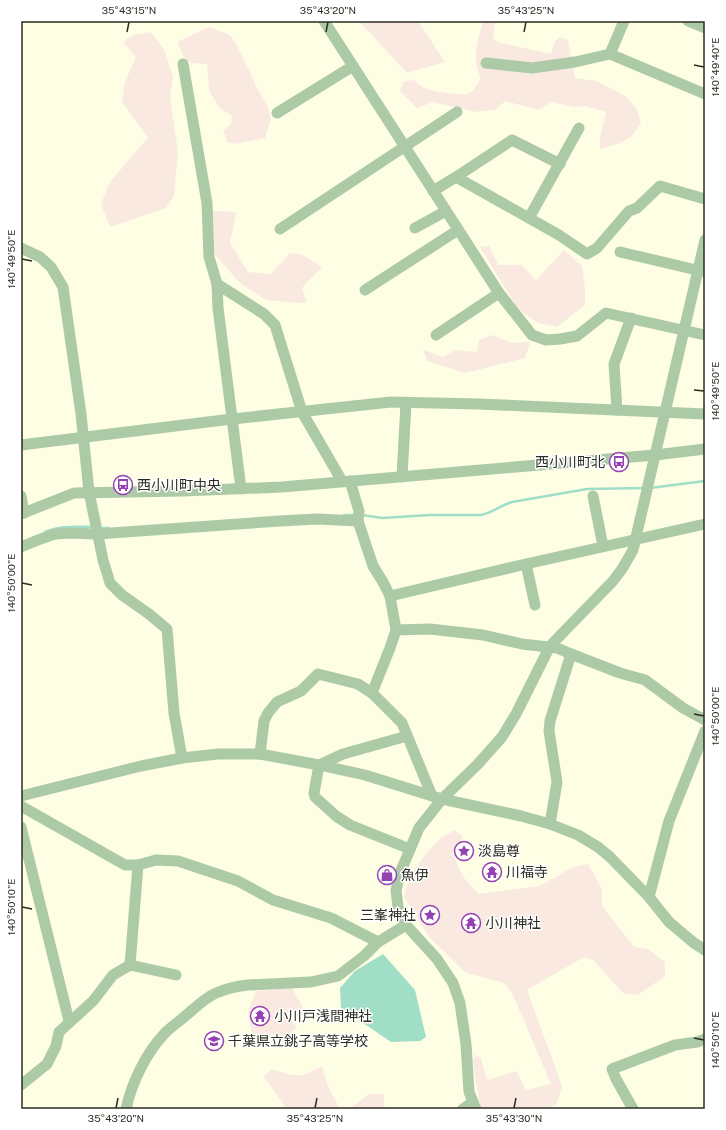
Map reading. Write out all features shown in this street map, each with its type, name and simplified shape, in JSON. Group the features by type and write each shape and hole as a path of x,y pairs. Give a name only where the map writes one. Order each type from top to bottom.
{"street":[{"path":"324,21 499,293 532,335 546,340 577,336 606,313 705,335"},
{"path":"610,54 624,21"},
{"path":"688,21 705,28"},
{"path":"486,63 532,68 574,62 610,54 705,94"},
{"path":"183,64 207,203 209,257 217,284 218,308 241,489"},
{"path":"277,113 353,66"},
{"path":"280,229 405,148 457,112"},
{"path":"529,218 579,128"},
{"path":"433,191 512,140 560,164"},
{"path":"456,177 559,235 587,254 597,248 629,211 637,208 660,186 705,199"},
{"path":"415,228 446,211"},
{"path":"365,290 458,230"},
{"path":"464,1109 474,1105 469,1092 466,1044 460,1003 453,983 437,959 406,925 398,906 396,890 410,848 419,828 437,798 478,764 502,737 516,714 550,646 613,580 628,560 633,550 684,330 701,272 705,240"},
{"path":"21,248 40,257 46,262 51,267 63,288 84,437 89,492 102,560 110,583 122,595 167,629 174,713 182,758"},
{"path":"620,252 701,272"},
{"path":"217,284 264,314 275,325 302,412 346,481 359,511 358,521 373,566 390,596 396,630 372,693"},
{"path":"436,335 499,293"},
{"path":"617,410 614,364 631,318"},
{"path":"21,445 232,419 391,402 479,404 705,414"},
{"path":"402,477 406,403"},
{"path":"21,496 22,514 74,493 241,489 402,477 655,455 705,449"},
{"path":"593,496 602,546"},
{"path":"21,547 42,538 57,534 97,534 317,519 358,521"},
{"path":"390,596 602,546 705,524"},
{"path":"526,564 535,606"},
{"path":"396,630 430,629 482,635 522,644 557,648 620,673 645,680 683,708 705,720"},
{"path":"550,824 557,782 549,732 571,654"},
{"path":"260,754 264,721 268,713 277,702 301,691 318,674 358,684 372,693 402,723 437,798"},
{"path":"649,897 670,821 705,731"},
{"path":"319,765 342,754 407,736"},
{"path":"21,796 141,766 182,758 237,753 260,754 365,775 437,798 521,816 550,824 578,835 598,847 616,862 649,897 669,922 694,943 705,950"},
{"path":"319,765 314,793 315,798 336,816 350,825 410,848"},
{"path":"21,806 125,865 138,865 156,860 178,861 238,881 273,900 331,918 378,942"},
{"path":"21,827 69,1021"},
{"path":"130,965 138,865"},
{"path":"126,1109 135,1081 144,1062 154,1048 166,1033 214,994 248,984 306,982 331,979 338,976 364,956 378,942 406,925"},
{"path":"21,1085 47,1064 56,1046 59,1032 69,1021 93,1001 113,975 130,965 176,975"},
{"path":"633,1109 612,1069 674,1045 697,1042 705,1039"}],"shaded area":[{"path":"359,21 418,21 445,62 407,73"},
{"path":"483,22 495,23 493,38 497,42 551,54 555,41 561,37 568,40 575,78 597,81 625,96 636,108 641,123 632,136 618,144 600,149 600,137 606,112 584,106 574,107 552,102 538,110 505,101 497,109 476,112 433,102 417,108 400,91 404,81 414,80 427,89 441,92 467,94 472,92 481,78 476,64 476,50"},
{"path":"209,27 230,35 241,53 257,88 268,107 271,119 265,138 236,144 227,142 223,131 231,124 232,116 220,108 209,91 207,64 194,63 187,60 177,42"},
{"path":"151,32 164,49 173,77 170,98 178,152 174,196 166,208 110,227 101,204 110,182 148,138 122,102 125,82 136,57 123,42 133,35"},
{"path":"213,211 236,212 230,243 248,272 271,274 290,253 303,255 322,267 302,288 307,302 299,303 266,300 238,281 215,255"},
{"path":"489,246 498,265 522,265 536,280 564,250 582,266 585,305 557,327 538,323 518,309 480,247"},
{"path":"493,335 512,343 530,342 525,358 465,373 427,361 423,350 443,357 456,350 477,352 479,340"},
{"path":"455,830 463,837 452,853 464,878 479,894 540,886 573,867 588,864 602,889 602,906 634,947 648,949 665,962 665,976 638,995 623,993 593,960 584,957 527,990 562,1087 556,1105 546,1109 481,1109 473,1060 476,1055 481,1058 488,1080 516,1071 526,1090 551,1084 513,995 505,983 466,973 430,938 404,897 409,880 423,857 441,838"},
{"path":"383,954 415,990 426,1037 420,1041 391,1042 341,1008 340,988 355,971"},
{"path":"292,988 303,1008 291,1017 297,1028 282,1037 253,1042 248,1011 256,991"},
{"path":"322,1066 327,1084 340,1109 287,1109 264,1077 271,1069 292,1075 304,1075"},
{"path":"369,1094 383,1094 385,1109 350,1109"}],"waterway":[{"path":"650,488 705,481"},
{"path":"362,515 382,518 430,515 480,515 512,502 587,489 645,488"},
{"path":"344,515 355,515"},
{"path":"45,532 63,527 94,527"},
{"path":"99,528 109,528"}],"place":[{"name":"西小川町北","path":"619,462"},
{"name":"西小川町中央","path":"123,485"},
{"name":"淡島尊","path":"464,851"},
{"name":"川福寺","path":"492,872"},
{"name":"魚伊","path":"387,875"},
{"name":"三峯神社","path":"430,915"},
{"name":"小川神社","path":"471,923"},
{"name":"小川戸浅間神社","path":"260,1016"},
{"name":"千葉県立銚子高等学校","path":"214,1041"}]}
